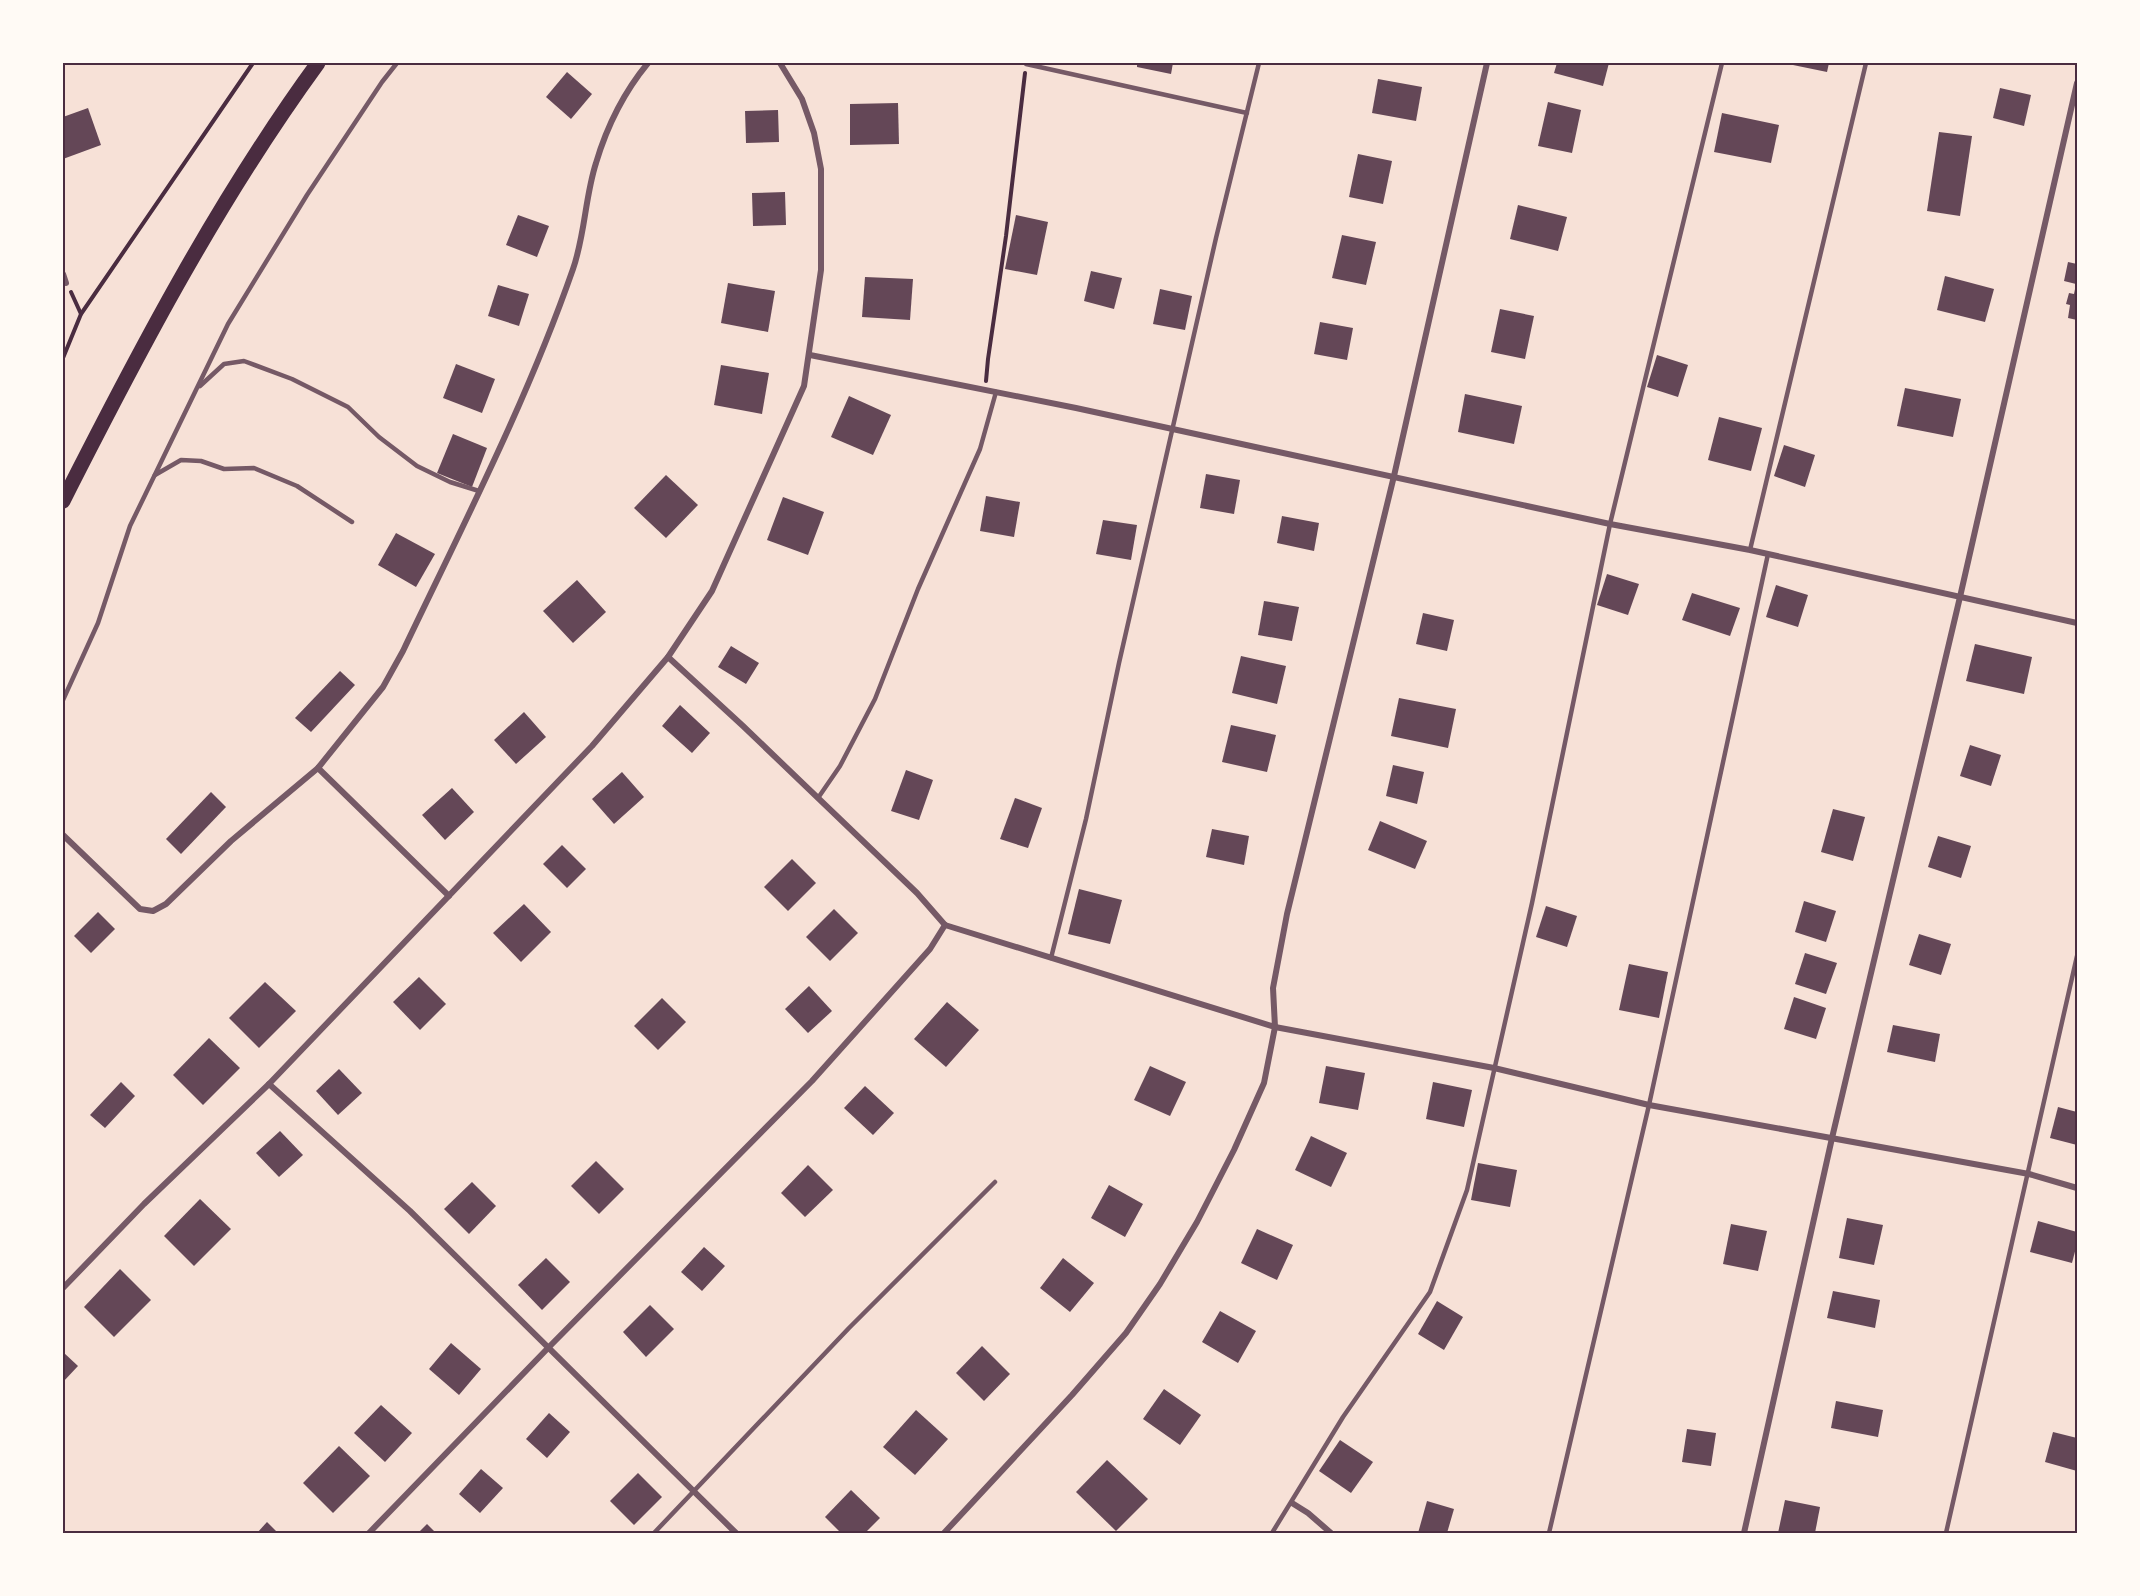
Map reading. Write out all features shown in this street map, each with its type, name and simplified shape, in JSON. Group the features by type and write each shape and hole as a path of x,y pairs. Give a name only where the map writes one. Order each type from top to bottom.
{"main road":[{"path":"63,501 162,310 252,160 318,63"}],"street":[{"path":"63,836 125,897 140,909 153,911 166,904 231,841 318,768 383,687 403,651 522,400 574,267 596,163 616,111 634,80 648,63"},
{"path":"63,1288 144,1204 269,1084 592,746 668,657 712,591 804,386 821,270 821,169 814,133 802,99 780,63"},
{"path":"944,1533 1126,1333 1160,1284 1197,1222 1234,1150 1264,1083 1275,1027 1273,988 1287,914 1394,476 1487,63"},
{"path":"1744,1533 1832,1138 1960,597 2077,83"},
{"path":"63,274 66,283"},
{"path":"810,355 1076,408 1610,524 1750,550 2077,623"},
{"path":"668,657 917,893 945,925 1275,1027 1494,1068 1649,1105 2029,1174 2077,1188"},
{"path":"318,768 449,896"},
{"path":"369,1533 812,1081 930,949 945,925"},
{"path":"269,1084 410,1211 736,1533"},
{"path":"1292,1503 1308,1513 1331,1533"}],"lane":[{"path":"63,700 98,623 130,526 228,324 307,195 397,63"},
{"path":"1051,958 1086,819 1119,663 1216,238 1259,63"},
{"path":"1272,1533 1343,1417 1430,1292 1467,1190 1532,903 1610,524 1722,63"},
{"path":"1750,550 1866,63"},
{"path":"1026,64 1247,113"},
{"path":"198,387 224,364 244,361 292,379 348,407 379,437 417,466 450,482 479,491"},
{"path":"818,798 840,766 875,699 918,589 980,449 996,392"},
{"path":"155,475 181,460 201,461 224,469 254,468 297,486 352,522"},
{"path":"1549,1533 1649,1105 1768,554"},
{"path":"1946,1533 2077,956"},
{"path":"654,1533 849,1328 995,1182"}],"path":[{"path":"63,358 81,314 253,63"},
{"path":"986,390 1026,64"},
{"path":"66,283 81,314"}],"building":[{"path":"1137,63 1173,63 1171,74 1137,67"},
{"path":"1557,63 1609,63 1603,86 1554,73"},
{"path":"1793,63 1829,63 1827,72 1793,65"},
{"path":"567,72 592,94 571,119 546,97"},
{"path":"1378,79 1422,87 1416,121 1372,113"},
{"path":"2000,88 2031,95 2024,126 1993,118"},
{"path":"1548,102 1581,110 1572,153 1538,146"},
{"path":"898,103 899,144 850,145 850,104"},
{"path":"88,108 101,145 63,159 63,117"},
{"path":"778,110 779,142 746,143 745,111"},
{"path":"1722,113 1779,125 1771,163 1714,152"},
{"path":"1939,132 1972,136 1960,216 1927,211"},
{"path":"1358,154 1392,161 1383,204 1349,197"},
{"path":"785,192 786,225 753,226 752,193"},
{"path":"1518,205 1567,217 1558,251 1510,239"},
{"path":"518,215 549,226 537,257 506,245"},
{"path":"1016,215 1048,222 1037,275 1005,269"},
{"path":"1342,235 1376,242 1366,285 1332,278"},
{"path":"2068,262 2077,264 2077,320 2068,318 2070,305 2066,304 2069,293 2074,294 2076,284 2064,281"},
{"path":"1091,271 1122,278 1114,309 1084,301"},
{"path":"1945,276 1994,289 1985,322 1937,310"},
{"path":"865,277 913,279 910,320 862,317"},
{"path":"728,283 775,291 768,332 721,323"},
{"path":"498,285 529,294 519,326 488,316"},
{"path":"1160,289 1192,296 1185,330 1153,324"},
{"path":"1500,309 1534,316 1525,359 1491,352"},
{"path":"1320,322 1353,328 1347,360 1314,354"},
{"path":"1657,355 1688,365 1678,397 1647,387"},
{"path":"456,364 495,379 482,413 443,398"},
{"path":"721,365 769,373 762,414 714,405"},
{"path":"1905,388 1961,399 1953,437 1897,426"},
{"path":"1465,394 1522,406 1514,444 1458,432"},
{"path":"849,396 891,415 873,455 831,437"},
{"path":"1719,417 1762,428 1751,471 1708,460"},
{"path":"453,434 487,448 472,487 437,473"},
{"path":"1784,445 1815,455 1805,487 1774,476"},
{"path":"1206,474 1240,480 1234,514 1200,508"},
{"path":"666,475 698,505 666,538 634,508"},
{"path":"986,496 1020,502 1014,537 980,531"},
{"path":"783,497 824,512 808,555 767,540"},
{"path":"1282,516 1319,523 1314,551 1277,543"},
{"path":"1103,520 1137,525 1131,560 1096,554"},
{"path":"396,533 435,554 416,587 378,565"},
{"path":"1607,574 1639,584 1628,615 1597,605"},
{"path":"577,580 606,612 573,643 543,611"},
{"path":"1776,585 1808,595 1798,627 1766,617"},
{"path":"1692,593 1740,608 1730,636 1682,620"},
{"path":"1264,601 1299,607 1292,641 1258,635"},
{"path":"1423,613 1454,620 1447,651 1416,644"},
{"path":"1975,644 2032,657 2024,694 1966,681"},
{"path":"731,646 759,663 746,684 718,667"},
{"path":"1241,656 1286,666 1277,704 1232,693"},
{"path":"340,671 355,685 311,732 295,718"},
{"path":"1399,698 1456,709 1448,748 1391,736"},
{"path":"680,705 710,733 692,753 662,726"},
{"path":"524,712 546,737 516,764 494,740"},
{"path":"1231,725 1276,735 1267,772 1222,762"},
{"path":"1970,745 2001,755 1991,786 1960,776"},
{"path":"1393,765 1424,772 1417,804 1386,796"},
{"path":"906,770 933,780 919,820 891,811"},
{"path":"622,772 644,797 614,824 592,799"},
{"path":"452,788 474,812 445,840 422,815"},
{"path":"211,792 226,807 181,854 166,839"},
{"path":"1015,798 1042,808 1028,848 1000,839"},
{"path":"1833,809 1865,817 1853,861 1821,852"},
{"path":"1380,821 1427,841 1415,869 1368,850"},
{"path":"1212,829 1249,836 1244,865 1206,857"},
{"path":"1938,836 1971,846 1961,878 1928,867"},
{"path":"562,845 586,869 567,888 543,864"},
{"path":"792,859 816,883 788,911 764,887"},
{"path":"1079,889 1122,900 1110,944 1068,934"},
{"path":"1804,901 1836,911 1826,942 1795,932"},
{"path":"524,904 551,932 521,962 493,933"},
{"path":"1546,906 1577,916 1567,947 1536,937"},
{"path":"834,909 858,933 830,961 806,937"},
{"path":"98,912 115,929 91,953 74,936"},
{"path":"1919,934 1951,944 1941,975 1909,965"},
{"path":"1805,953 1837,963 1826,994 1795,984"},
{"path":"1629,964 1668,972 1659,1018 1619,1010"},
{"path":"419,977 446,1004 420,1030 393,1002"},
{"path":"265,982 296,1011 259,1048 229,1018"},
{"path":"809,986 832,1011 808,1033 785,1009"},
{"path":"1794,997 1826,1008 1816,1039 1784,1029"},
{"path":"662,998 686,1022 658,1050 634,1026"},
{"path":"947,1002 979,1030 946,1067 914,1039"},
{"path":"1893,1025 1940,1034 1935,1062 1887,1052"},
{"path":"209,1038 240,1068 203,1105 173,1075"},
{"path":"1150,1066 1186,1082 1170,1116 1134,1100"},
{"path":"1326,1066 1365,1073 1358,1110 1319,1103"},
{"path":"339,1069 362,1093 338,1115 316,1091"},
{"path":"121,1082 135,1096 105,1128 90,1115"},
{"path":"1433,1082 1472,1090 1464,1127 1426,1119"},
{"path":"865,1086 894,1113 873,1135 844,1108"},
{"path":"2058,1107 2077,1112 2077,1145 2050,1138"},
{"path":"280,1131 303,1155 279,1177 256,1153"},
{"path":"1311,1136 1347,1153 1331,1187 1295,1170"},
{"path":"596,1161 624,1189 599,1214 571,1186"},
{"path":"1478,1163 1517,1170 1510,1207 1471,1200"},
{"path":"808,1165 833,1190 805,1217 781,1193"},
{"path":"472,1182 496,1206 469,1234 444,1209"},
{"path":"1109,1185 1143,1204 1125,1237 1091,1218"},
{"path":"200,1199 231,1229 194,1266 164,1236"},
{"path":"1847,1218 1883,1225 1874,1265 1839,1258"},
{"path":"2038,1221 2077,1232 2077,1244 2072,1263 2030,1252"},
{"path":"1731,1224 1767,1231 1758,1271 1723,1264"},
{"path":"1257,1229 1293,1245 1277,1280 1241,1263"},
{"path":"704,1247 725,1266 702,1291 681,1272"},
{"path":"546,1258 570,1282 542,1310 518,1285"},
{"path":"1063,1258 1094,1283 1070,1312 1040,1288"},
{"path":"120,1269 151,1300 114,1337 84,1307"},
{"path":"1833,1291 1880,1300 1875,1328 1827,1318"},
{"path":"1437,1301 1463,1317 1444,1350 1418,1334"},
{"path":"650,1305 674,1329 646,1357 623,1332"},
{"path":"1220,1311 1256,1331 1238,1363 1202,1342"},
{"path":"451,1343 481,1369 459,1395 429,1369"},
{"path":"982,1346 1010,1374 984,1401 956,1373"},
{"path":"63,1352 78,1366 63,1382"},
{"path":"1164,1389 1201,1415 1180,1445 1143,1419"},
{"path":"1836,1401 1883,1410 1878,1437 1831,1428"},
{"path":"381,1405 412,1433 385,1462 354,1433"},
{"path":"916,1410 948,1439 915,1475 883,1447"},
{"path":"549,1413 570,1432 547,1458 526,1439"},
{"path":"1687,1429 1716,1433 1711,1466 1682,1462"},
{"path":"2053,1432 2077,1438 2077,1471 2045,1462"},
{"path":"1340,1440 1373,1462 1351,1493 1319,1471"},
{"path":"339,1446 370,1476 333,1513 303,1483"},
{"path":"1107,1460 1148,1499 1116,1531 1076,1492"},
{"path":"481,1469 503,1488 480,1513 459,1494"},
{"path":"638,1473 662,1497 634,1525 610,1501"},
{"path":"851,1490 880,1518 865,1533 841,1533 825,1517"},
{"path":"1785,1500 1820,1507 1815,1533 1778,1533"},
{"path":"1427,1501 1454,1509 1447,1533 1418,1533"},
{"path":"267,1522 278,1533 257,1533"},
{"path":"427,1524 436,1533 418,1533"}]}
